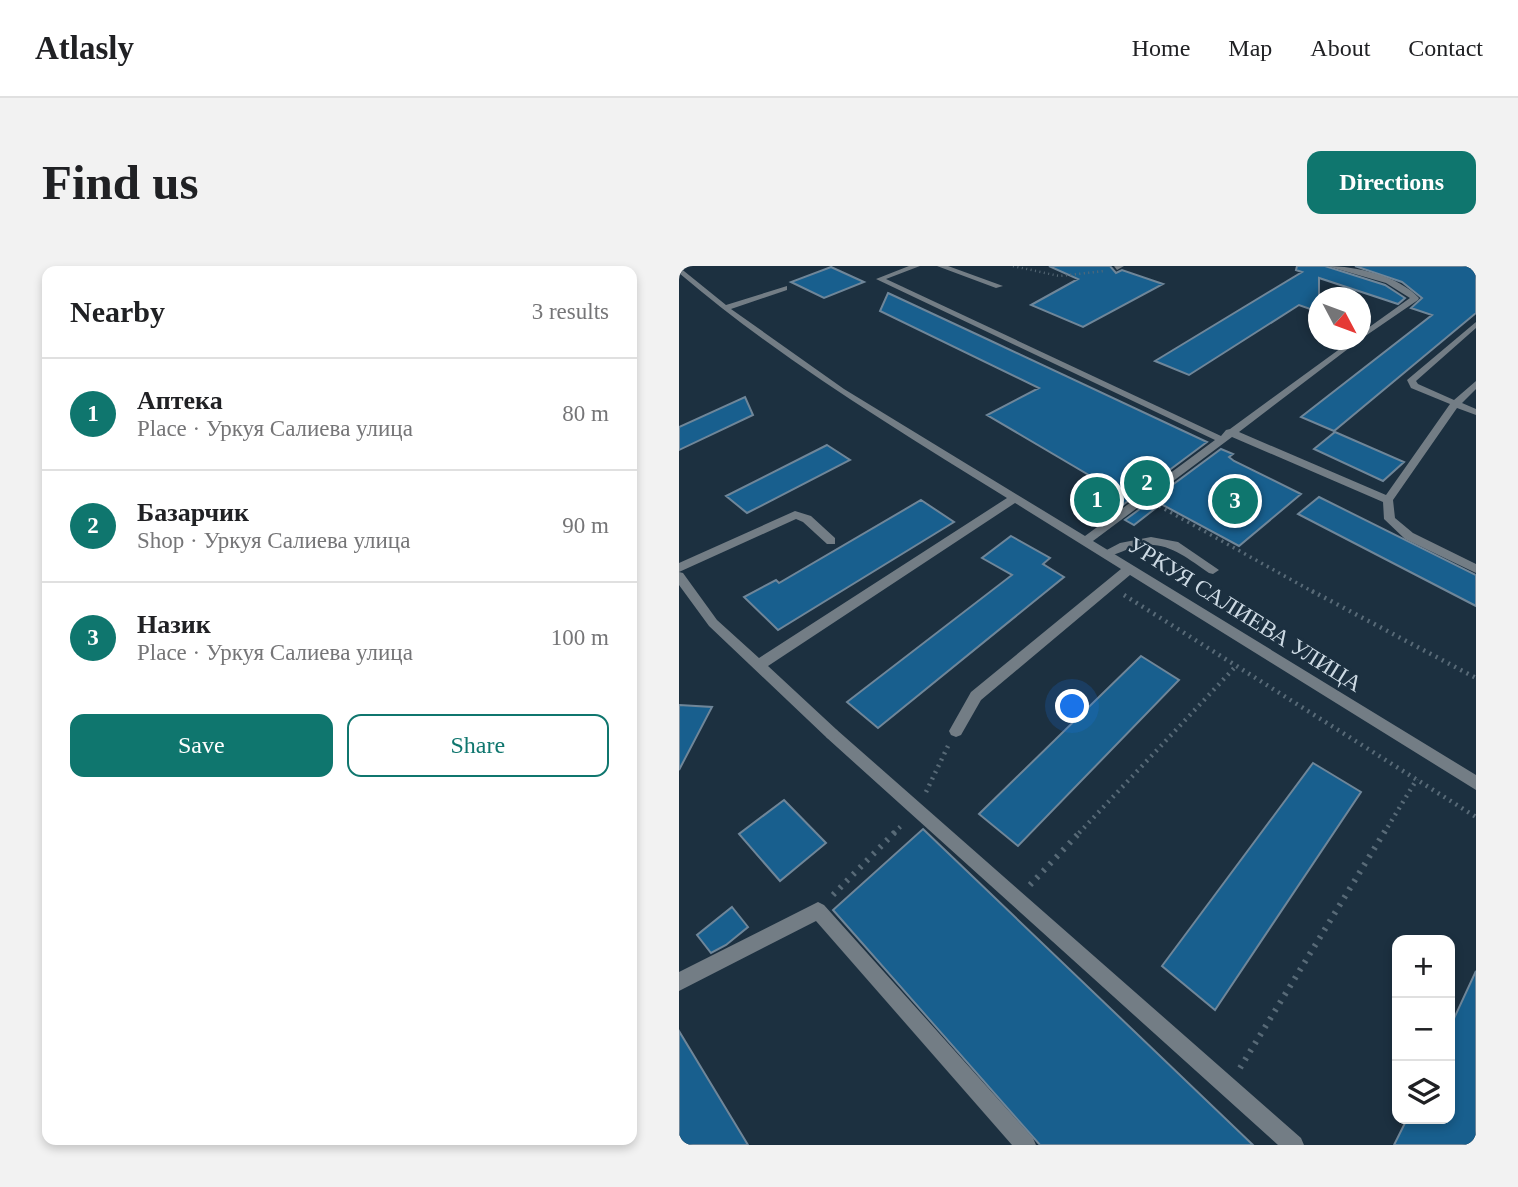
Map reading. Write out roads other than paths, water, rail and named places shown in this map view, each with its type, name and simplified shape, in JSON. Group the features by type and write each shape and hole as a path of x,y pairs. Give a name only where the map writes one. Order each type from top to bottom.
{"street":[{"path":"916,266 880,279 1225,436 1388,500"},
{"path":"941,266 999,286"},
{"path":"1331,266 1397,285 1410,291 1415,298 1371,329"},
{"name":"УРКУЯ САЛИЕВА УЛИЦА","path":"679,269 725,308 841,391 1087,540 1476,783"},
{"path":"725,308 784,288"},
{"path":"1476,324 1411,380 1414,386 1476,412"},
{"path":"1087,540 1343,350"},
{"path":"1476,384 1455,404 1388,500 1390,519 1409,536 1476,569"},
{"path":"757,666 1014,498"},
{"path":"679,568 795,515 807,519 831,541"},
{"path":"1107,553 1135,541 1153,538 1174,542 1213,570"},
{"path":"956,731 976,696 1107,584 1131,568"},
{"path":"679,576 713,623 757,666 1294,1145"},
{"path":"679,982 818,911 1026,1145"}],"place":[{"name":"Базарчик","path":"1147,483"},
{"name":"Аптека","path":"1097,500"},
{"name":"Назик","path":"1235,501"}]}
